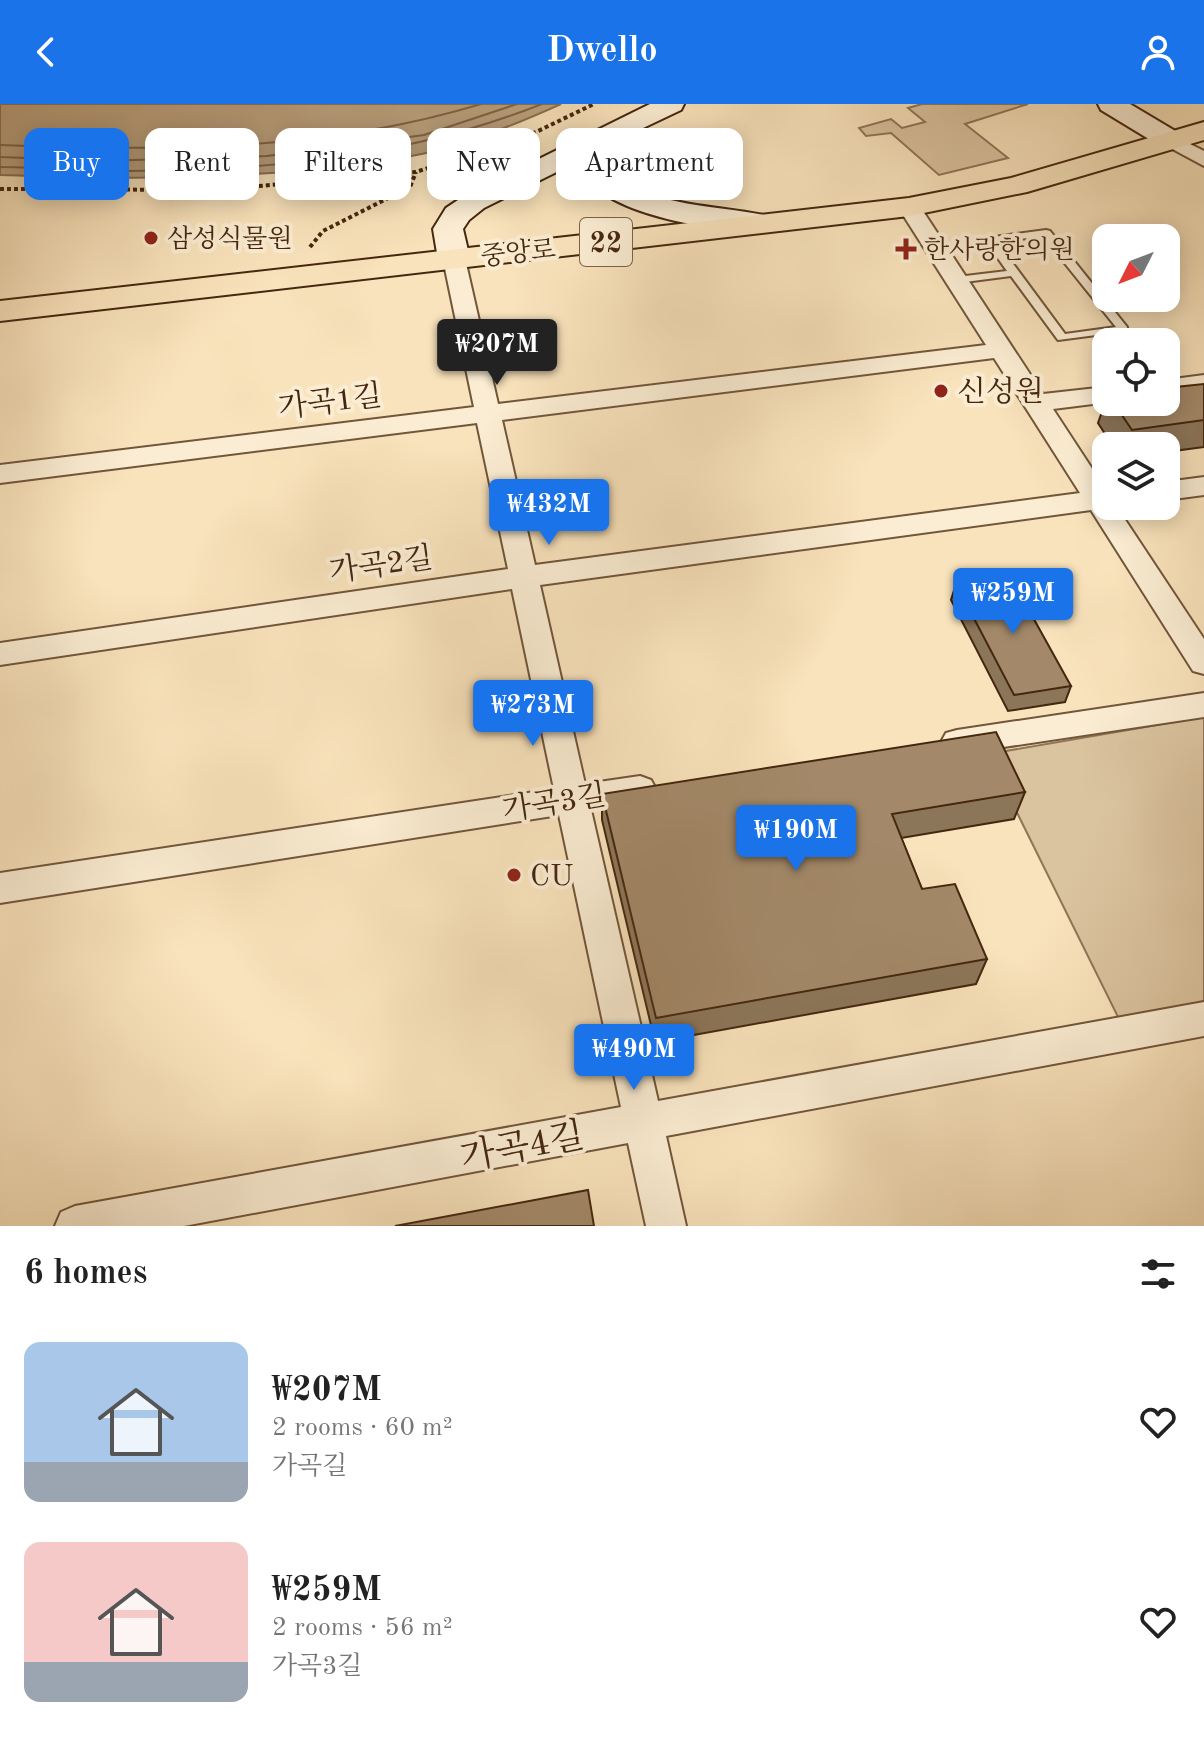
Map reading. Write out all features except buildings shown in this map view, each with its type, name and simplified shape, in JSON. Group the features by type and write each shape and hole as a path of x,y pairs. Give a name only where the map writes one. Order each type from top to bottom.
{"main road":[{"path":"454,259 448,229 457,214 465,208 502,186 671,104"},
{"path":"1111,104 1172,141"},
{"path":"631,125 600,160 601,179 615,191 640,201 766,224"},
{"name":"중앙로","path":"0,311 909,207 1016,186 1204,131"}],"street":[{"path":"1172,141 1204,160"},
{"path":"909,207 1092,484"},
{"path":"454,259 666,1226"},
{"name":"가곡1길","path":"0,474 1001,350"},
{"path":"1180,386 1204,383"},
{"path":"1036,403 1092,397"},
{"path":"1180,489 1204,486"},
{"name":"가곡2길","path":"0,654 524,577 1092,500"},
{"path":"1115,520 1204,663"},
{"path":"920,747 1204,705"},
{"name":"가곡3길","path":"0,888 667,785"},
{"name":"가곡4길","path":"75,1226 1204,1019"}],"lane":[{"path":"1046,233 1123,329 1062,338 1014,273 990,240 1046,233"},
{"path":"957,280 1014,273"}],"path":[{"path":"0,189 215,190 416,172 536,132 594,104"},
{"path":"289,276 323,231 410,187 416,172"}],"shaded area":[{"path":"922,104 1028,104 965,124 1008,158 939,175 891,133 866,136 859,128 891,119 902,128 925,122 908,108"},
{"path":"1204,717 1204,1009 1122,1025 988,754"}],"water":[{"path":"0,104 561,104 505,128 427,128 427,153 411,156 411,128 275,128 275,172 259,173 259,128 145,128 145,178 129,178 129,128 24,128 24,176 0,175"}],"place":[{"name":"삼성식물원","path":"151,238"},
{"name":"한사랑한의원","path":"906,249"},
{"name":"신성원","path":"941,391"},
{"name":"CU","path":"514,875"}]}
